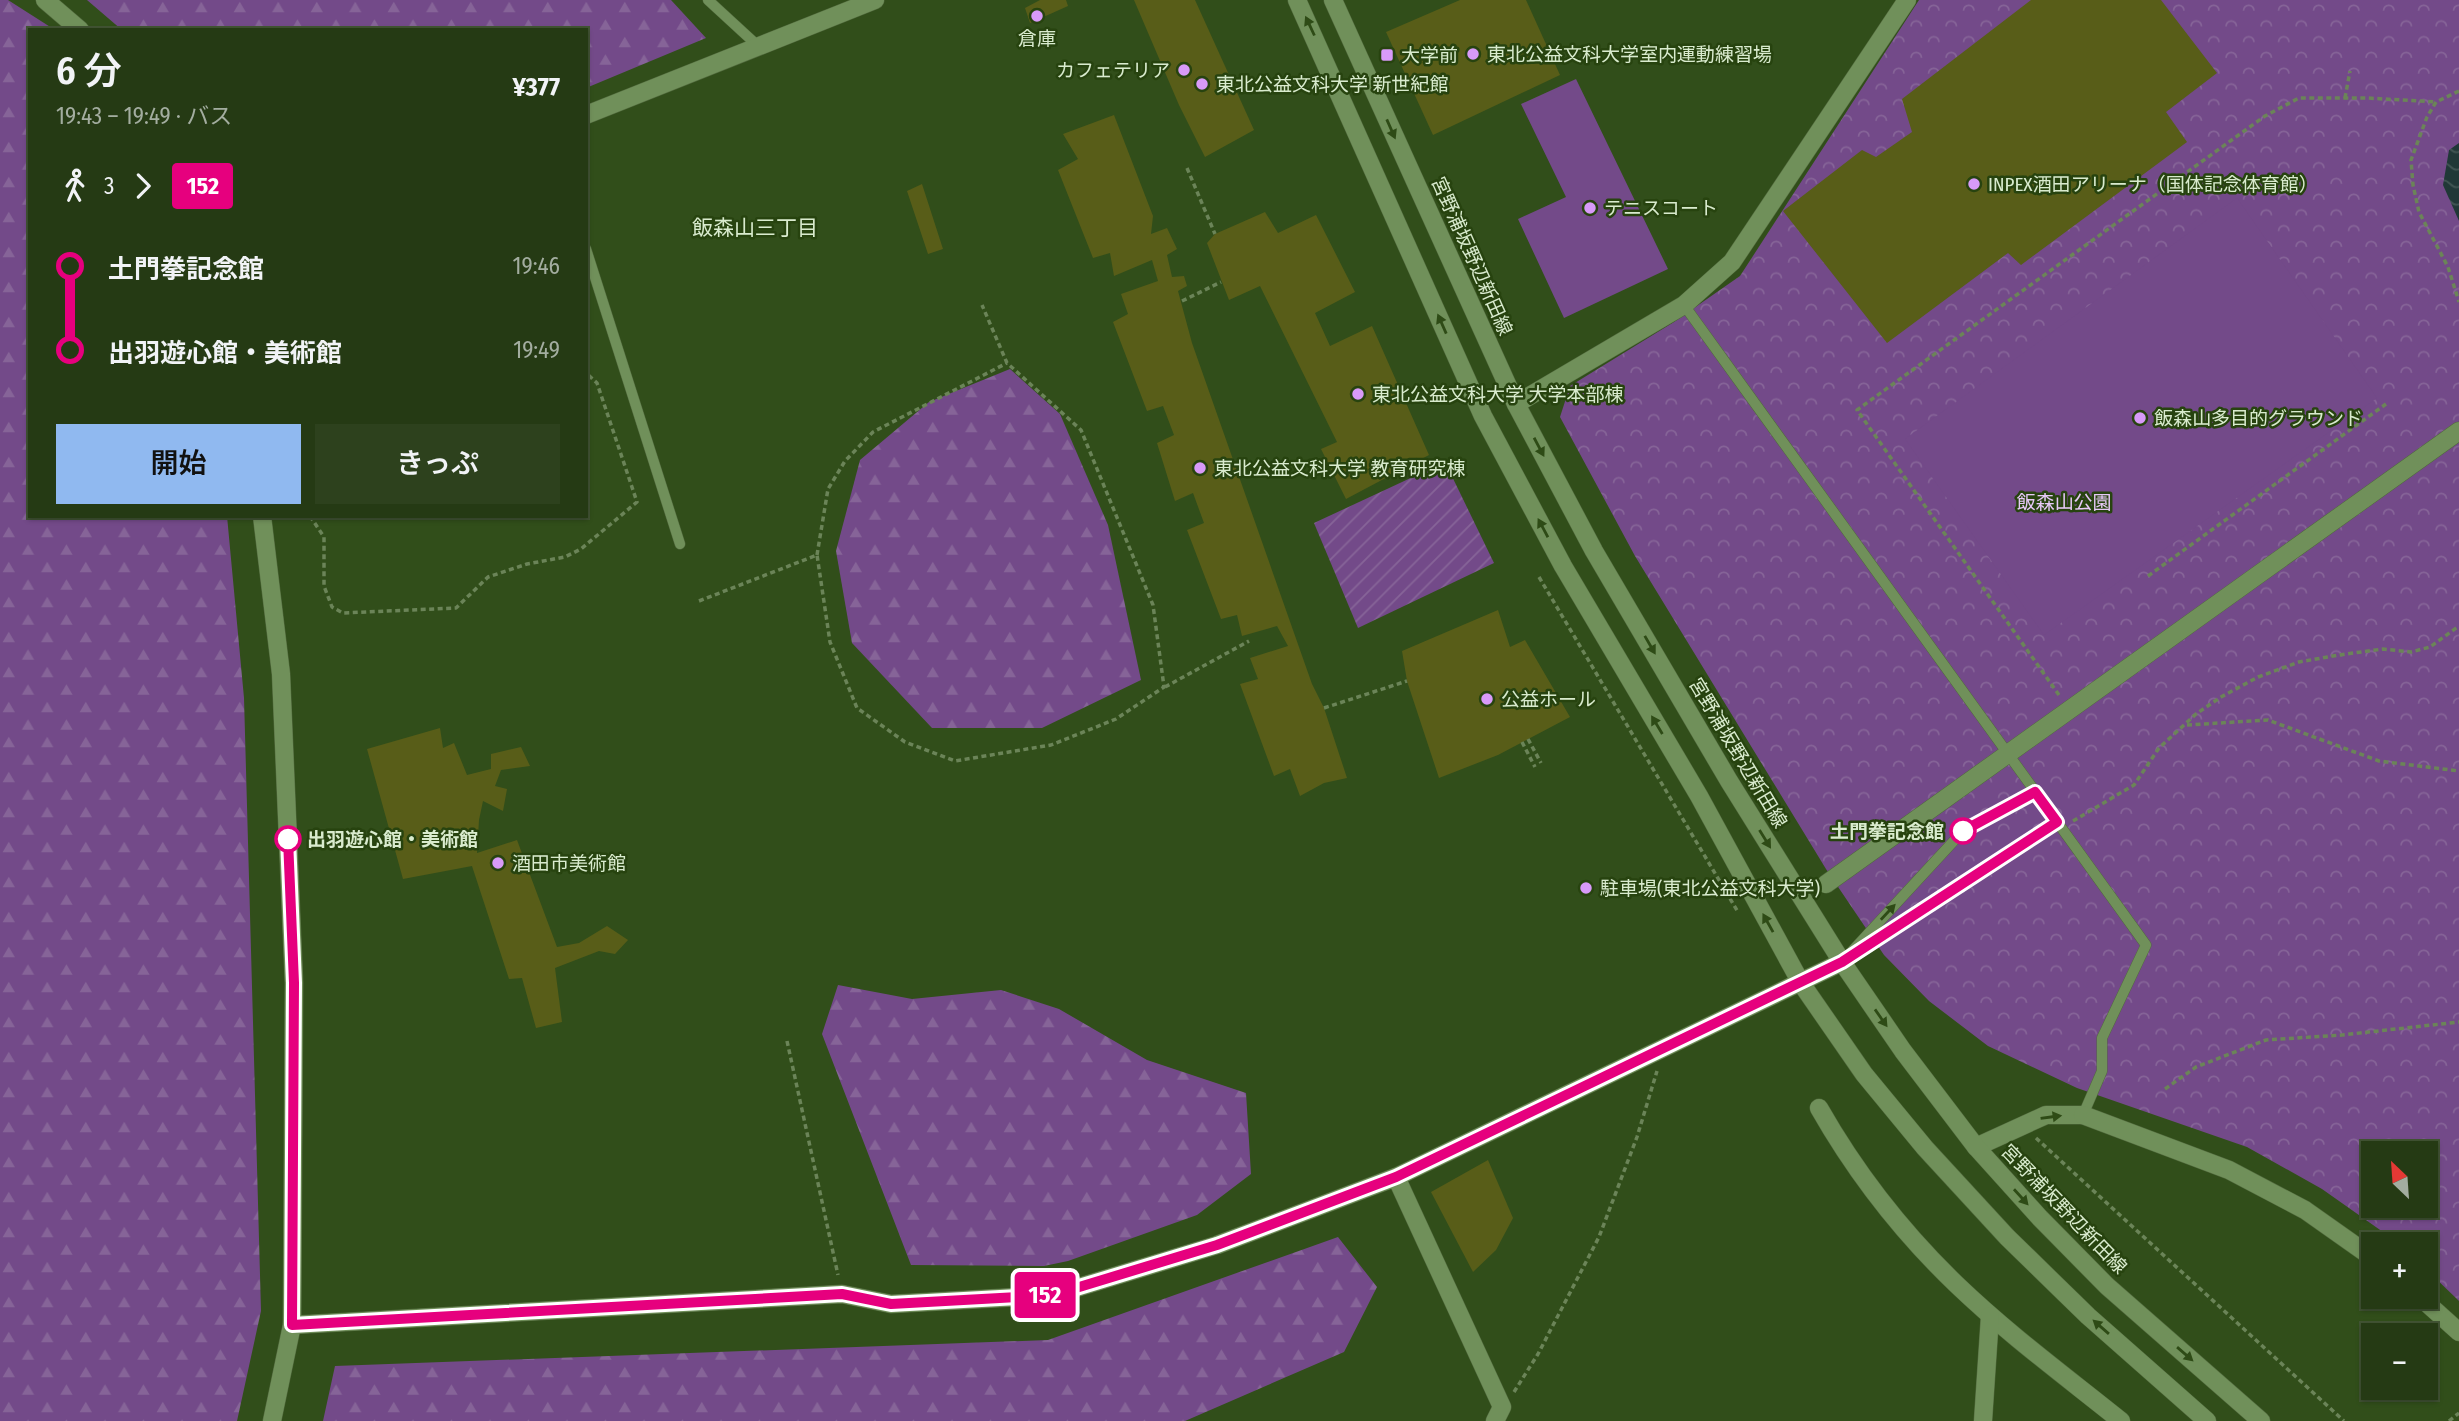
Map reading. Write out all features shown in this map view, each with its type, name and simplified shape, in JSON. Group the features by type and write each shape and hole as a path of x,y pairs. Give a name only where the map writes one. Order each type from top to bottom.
{"street":[{"path":"45,0 78,28"},
{"path":"588,114 875,0"},
{"path":"1297,0 1483,416 1563,566 1699,796 1801,983 1864,1074 1925,1148 1998,1227 2088,1316 2207,1421"},
{"name":"宮野浦坂野辺新田線","path":"1333,0 1516,404 1594,551 1729,781 1842,962 1903,1051 1976,1147 2040,1218 2107,1286 2261,1421"},
{"path":"1516,404 1684,305 1732,262 1907,0"},
{"path":"1826,884 2459,431"},
{"path":"262,518 281,674 294,983 292,1325 272,1421"},
{"path":"292,1325 842,1294 891,1304 1053,1295 1217,1245 1396,1177 1842,962"},
{"path":"1819,1108 1842,1146 1883,1203 1942,1270 1990,1316 2120,1421"},
{"path":"1976,1147 2046,1115 2083,1115 2229,1170 2305,1210 2361,1250"},
{"path":"1396,1177 1498,1414"},
{"path":"2433,1309 2459,1332"},
{"path":"1983,1421 1990,1316"}],"lane":[{"path":"708,0 758,46"},
{"path":"588,255 680,544"},
{"path":"1684,305 2146,946 2102,1038 2102,1071 2083,1115"},
{"path":"1842,962 1963,831 2035,792"},
{"path":"1842,962 2057,822"}],"path":[{"path":"2345,98 2350,71"},
{"path":"2069,709 1857,411 2265,116 2299,99 2436,102 2459,91"},
{"path":"2436,102 2427,117 2411,160 2413,186 2419,212 2448,267 2459,302"},
{"path":"1187,168 1215,234"},
{"path":"1182,301 1221,282"},
{"path":"982,305 1007,363 1081,430 1153,604 1164,687"},
{"path":"1007,363 873,432 845,461 828,489 817,555 830,642 857,708 905,743 955,761 1051,745 1116,719 1164,687 1249,641"},
{"path":"311,518 324,537 324,586 332,607 343,613 456,608 488,577 527,564 565,557 581,550 637,502 597,383 588,375"},
{"path":"2148,576 2386,404"},
{"path":"699,601 817,555"},
{"path":"1539,577 1741,916"},
{"path":"2057,822 2077,821 2134,785 2159,748 2185,725 2221,697 2258,677 2298,662 2382,649 2411,652 2430,647 2459,626"},
{"path":"1324,708 1407,681"},
{"path":"2185,725 2268,720 2379,761 2459,771"},
{"path":"1528,739 1541,763"},
{"path":"1522,742 1535,767"},
{"path":"2165,1089 2196,1068 2266,1040 2459,1022"},
{"path":"787,1041 842,1294"},
{"path":"1498,1414 1538,1354 1599,1237 1652,1092 1660,1051"},
{"path":"2022,1126 2344,1421"},
{"path":"2449,1421 2459,1413"}],"green space":[{"path":"0,0 8,0 52,28 28,28 28,518 227,518 244,698 261,1311 237,1421 0,1421"},
{"path":"87,0 671,0 706,38 588,87 588,28 120,28"},
{"name":"飯森山公園","path":"1919,0 2459,0 2459,1301 2438,1281 2438,1232 2383,1232 2363,1218 2438,1218 2438,1141 2361,1141 2361,1216 2322,1189 2247,1147 2077,1088 1988,1046 1929,1001 1884,955 1826,869 1635,556 1560,417 1570,386 1674,322 1740,276"},
{"name":"テニスコート","path":"1576,79 1668,269 1564,318 1518,219 1566,197 1521,104"},
{"name":"飯森山多目的グラウンド","path":"2237,198 2377,398 2044,635 1905,439"},
{"path":"1010,369 1060,414 1108,525 1141,680 1042,728 932,728 852,643 836,551 860,460 929,402"},
{"path":"1445,462 1494,563 1358,628 1314,523"},
{"path":"838,985 912,999 1001,990 1059,1009 1147,1060 1246,1093 1251,1174 1197,1215 1068,1261 1044,1266 911,1265 822,1034"},
{"path":"1338,1237 1377,1287 1344,1352 1185,1421 323,1421 335,1366 1048,1340"}],"water":[{"path":"2459,143 2459,221 2443,185 2449,150"}],"building":[{"name":"倉庫","path":"1040,0 1066,0 1068,6 1030,23 1025,8"},
{"name":"東北公益文科大学 新世紀館","path":"1134,0 1195,0 1254,130 1205,157 1179,105"},
{"name":"東北公益文科大学室内運動練習場","path":"1460,0 1526,0 1560,75 1433,135 1386,32"},
{"name":"INPEX酒田アリーナ（国体記念体育館）","path":"2031,0 2161,0 2217,73 2166,112 2187,142 2021,265 2008,253 1887,343 1783,211 1862,150 1876,157 1912,132 1902,99"},
{"name":"東北公益文科大学 教育研究棟","path":"1114,115 1153,216 1151,234 1167,228 1177,249 1167,255 1172,277 1184,276 1187,286 1178,291 1192,343 1347,778 1324,783 1300,796 1290,769 1274,776 1240,684 1258,679 1250,658 1288,646 1277,626 1242,636 1237,615 1221,619 1187,530 1204,523 1193,493 1175,501 1157,443 1174,435 1163,406 1147,411 1113,322 1128,314 1121,294 1158,281 1152,260 1114,276 1110,253 1093,258 1058,170 1078,159 1063,134"},
{"path":"922,184 943,249 928,254 907,191"},
{"name":"東北公益文科大学 大学本部棟","path":"1265,212 1278,233 1316,215 1355,292 1315,313 1330,346 1372,326 1429,455 1346,499 1321,449 1337,442 1260,286 1229,300 1207,243 1215,234"},
{"name":"公益ホール","path":"1498,610 1510,647 1525,640 1570,717 1498,755 1439,778 1407,681 1402,651"},
{"path":"440,728 443,748 454,743 467,775 491,769 491,754 521,747 530,766 501,770 495,786 507,789 503,811 483,801 477,853 517,840 557,947 579,943 607,926 628,940 615,954 599,951 555,968 562,1022 536,1028 522,978 509,979 472,866 403,879 367,749"},
{"path":"1488,1160 1513,1218 1496,1250 1473,1272 1431,1192"}],"bus line":[{"name":"152","path":"288,839 294,983 292,1325 842,1294 891,1304 1053,1295 1217,1245 1396,1177 1842,962 2057,822 2035,792 1963,831"}],"place":[{"name":"倉庫","path":"1037,16"},
{"name":"東北公益文科大学室内運動練習場","path":"1473,54"},
{"name":"大学前","path":"1387,55"},
{"name":"カフェテリア","path":"1184,70"},
{"name":"東北公益文科大学 新世紀館","path":"1202,84"},
{"name":"INPEX酒田アリーナ（国体記念体育館）","path":"1974,184"},
{"name":"テニスコート","path":"1590,208"},
{"name":"東北公益文科大学 大学本部棟","path":"1358,394"},
{"name":"飯森山多目的グラウンド","path":"2140,418"},
{"name":"東北公益文科大学 教育研究棟","path":"1200,468"},
{"name":"公益ホール","path":"1487,699"},
{"name":"土門拳記念館","path":"1963,831"},
{"name":"出羽遊心館・美術館","path":"288,839"},
{"name":"酒田市美術館","path":"498,863"},
{"name":"駐車場(東北公益文科大学)","path":"1586,888"}],"district":[{"name":"飯森山三丁目","path":"755,228"}]}
